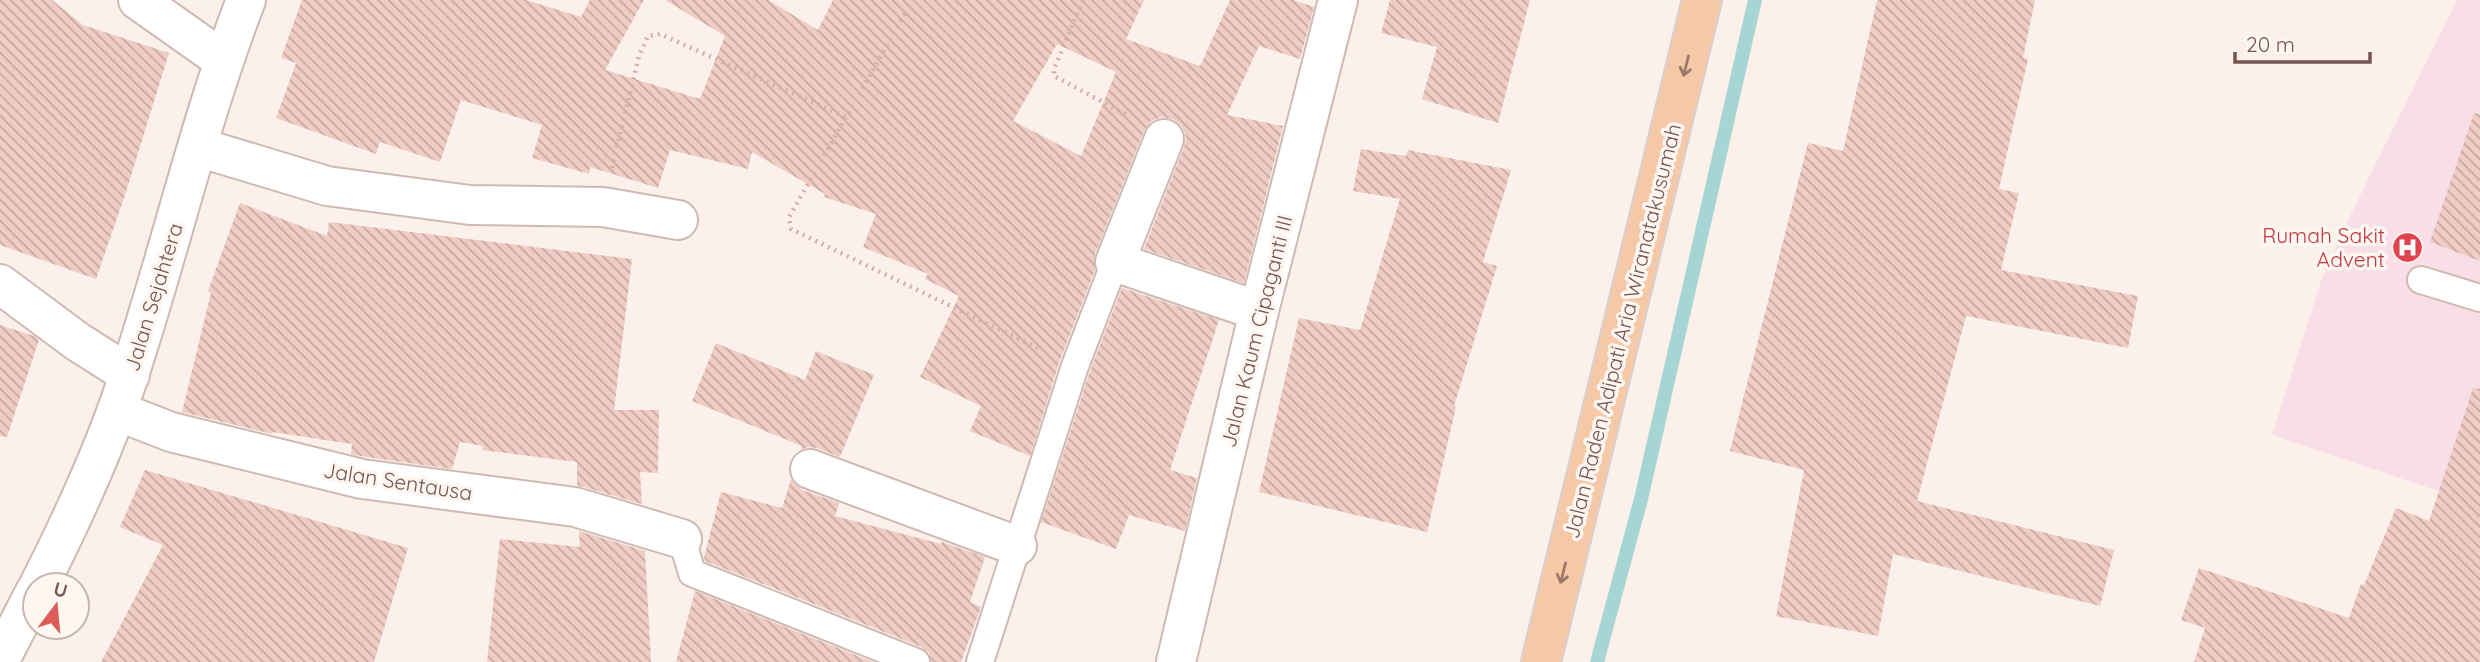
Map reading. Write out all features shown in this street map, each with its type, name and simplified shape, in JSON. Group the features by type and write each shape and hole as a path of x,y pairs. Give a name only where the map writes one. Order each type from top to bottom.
{"main road":[{"name":"Jalan Raden Adipati Aria Wiranatakusumah","path":"1541,662 1702,0"}],"street":[{"path":"138,0 223,60"},
{"name":"Jalan Sejahtera","path":"46,571 64,536 130,375 223,60 246,0"},
{"name":"Jalan Kaum Cipaganti III","path":"1176,662 1259,312 1338,0"},
{"path":"1164,139 1115,262 1259,312"},
{"path":"198,147 327,186 470,205 603,207 678,220"},
{"path":"0,284 78,342 130,375"},
{"name":"Jalan Sentausa","path":"117,411 171,432 362,479 575,507 682,539"},
{"path":"810,469 1017,546"},
{"path":"0,660 21,619"}],"lane":[{"path":"980,662 1075,366 1115,262"},
{"path":"2421,280 2480,298"},
{"path":"682,539 692,573 916,662"}],"path":[{"path":"1083,0 1054,69 1056,79 1155,130 1164,139"},
{"path":"905,14 789,217 791,229 1075,366"},
{"path":"603,207 639,56 648,36 660,34 846,117"}],"shaded area":[{"name":"Rumah Sakit Advent","path":"2457,0 2480,0 2480,505 2272,435 2321,281 2351,214"}],"building":[{"path":"0,0 52,0 83,25 169,53 96,279 0,245"},
{"path":"302,0 526,0 581,17 590,0 644,0 605,70 700,99 725,36 665,0 768,0 818,30 833,0 1144,0 1126,39 1200,66 1230,0 1293,0 1314,7 1300,59 1259,46 1227,115 1283,126 1244,283 1144,249 1186,137 1182,126 1173,119 1162,117 1151,121 1144,131 1095,254 1095,270 1060,360 1030,456 970,431 981,406 920,377 959,296 925,279 928,274 863,247 876,214 824,197 825,194 752,152 748,169 670,150 658,188 590,167 589,174 532,158 542,125 461,100 440,162 380,142 376,154 276,118 296,63 281,58","holes":["1057,44 1116,72 1081,156 1013,121"]},
{"path":"1390,0 1530,0 1498,123 1422,99 1437,47 1381,33"},
{"path":"1877,0 2035,0 2023,58 2028,59 1999,189 2019,193 2001,270 2138,296 2128,348 1966,316 1917,501 2114,550 2100,606 1893,554 1878,636 1776,616 1804,470 1730,451 1808,143 1843,151"},
{"path":"2474,113 2480,114 2480,261 2430,242"},
{"path":"1361,149 1406,156 1408,150 1511,170 1483,262 1497,266 1454,406 1456,407 1427,532 1259,492 1299,318 1360,330 1400,199 1353,191"},
{"path":"240,203 327,236 329,222 632,259 614,410 659,410 658,473 640,472 642,504 577,485 577,462 482,450 483,446 460,442 452,469 351,454 352,444 272,434 182,412 211,293 208,291"},
{"path":"1122,288 1219,320 1170,470 1197,478 1185,531 1129,515 1116,549 1041,522 1090,371"},
{"path":"0,325 39,340 7,437 0,436"},
{"path":"716,343 805,380 816,351 874,375 840,457 817,448 807,447 801,450 802,446 692,401"},
{"path":"2473,388 2480,389 2480,662 2194,662 2205,628 2181,620 2199,568 2349,618 2361,584 2364,585 2396,508 2429,521"},
{"path":"145,470 408,548 374,662 101,662 163,545 120,527"},
{"path":"791,479 802,490 839,503 835,516 941,544 942,542 985,557 970,602 981,607 961,662 931,662 929,653 922,647 705,561 721,492 782,508"},
{"path":"579,531 645,551 651,662 487,662 500,539 580,547"},
{"path":"695,591 873,662 676,662"}],"waterway":[{"path":"1597,662 1641,499 1755,0"}],"place":[{"name":"Rumah Sakit Advent","path":"2408,247"}]}
